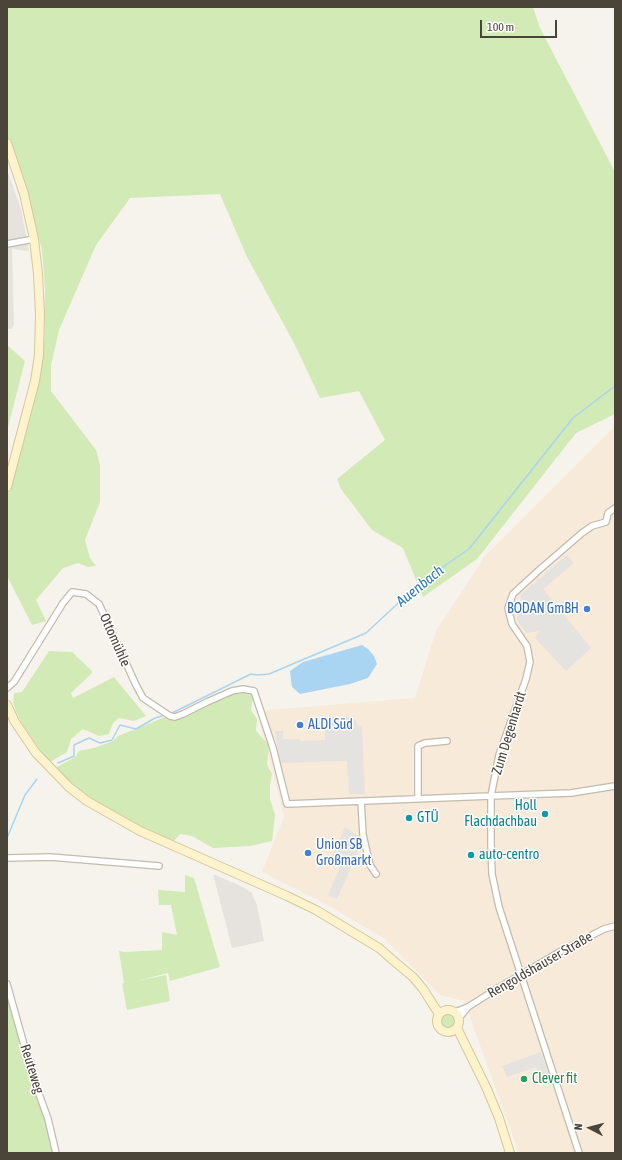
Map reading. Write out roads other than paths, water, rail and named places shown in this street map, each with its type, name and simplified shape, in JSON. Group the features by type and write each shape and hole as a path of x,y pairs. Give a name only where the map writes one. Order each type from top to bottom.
{"main road":[{"path":"7,143 24,194 34,239 40,314 39,355 35,381 7,487"},
{"path":"7,705 15,722 36,753 69,787 87,801 140,831 316,910 379,948 423,988 441,1012"},
{"path":"450,1010 457,1015 459,1023 454,1030 444,1032 438,1027 436,1021 441,1012 450,1010"},
{"path":"454,1030 470,1056 490,1096 499,1118 510,1153"}],"street":[{"path":"7,244 34,239"},
{"name":"Zum Degenhardt","path":"580,1153 499,907 492,874 491,796 499,755 526,679 530,662 527,646 512,624 508,608 514,594 561,551 592,526 606,522 608,513 615,508"},
{"name":"Ottomühle","path":"7,688 14,682 63,603 72,592 86,594 99,604 143,698 170,716 175,717 232,691 243,689 254,691 273,748 287,804 361,800"},
{"path":"418,799 418,746 425,743 447,741"},
{"path":"376,874 370,864 363,835 361,800 571,793 615,786"},
{"path":"7,858 50,857 159,866"},
{"name":"Rengoldshauser Straße","path":"457,1015 522,974 604,929 615,926"},
{"name":"Reuteweg","path":"7,984 31,1070 48,1119 56,1153"}],"water":[{"path":"362,645 374,656 377,664 368,678 350,684 300,694 292,687 290,671 303,662"}],"waterway":[{"name":"Auenbach","path":"172,713 251,674 269,674 366,633 421,582 469,549 573,418 615,386"},
{"name":"Auenbach","path":"58,763 74,756 74,745 89,738 100,743 112,740 120,725 136,729 155,718 162,716"},
{"name":"Auenbach","path":"7,838 25,795 37,779"}],"place":[{"name":"BODAN GmBH","path":"587,609"},
{"name":"ALDI Süd","path":"300,725"},
{"name":"Holl Flachdachbau","path":"545,814"},
{"name":"GTÜ","path":"409,818"},
{"name":"Union SB Großmarkt","path":"308,853"},
{"name":"auto-centro","path":"471,855"},
{"name":"Clever fit","path":"524,1079"}]}
